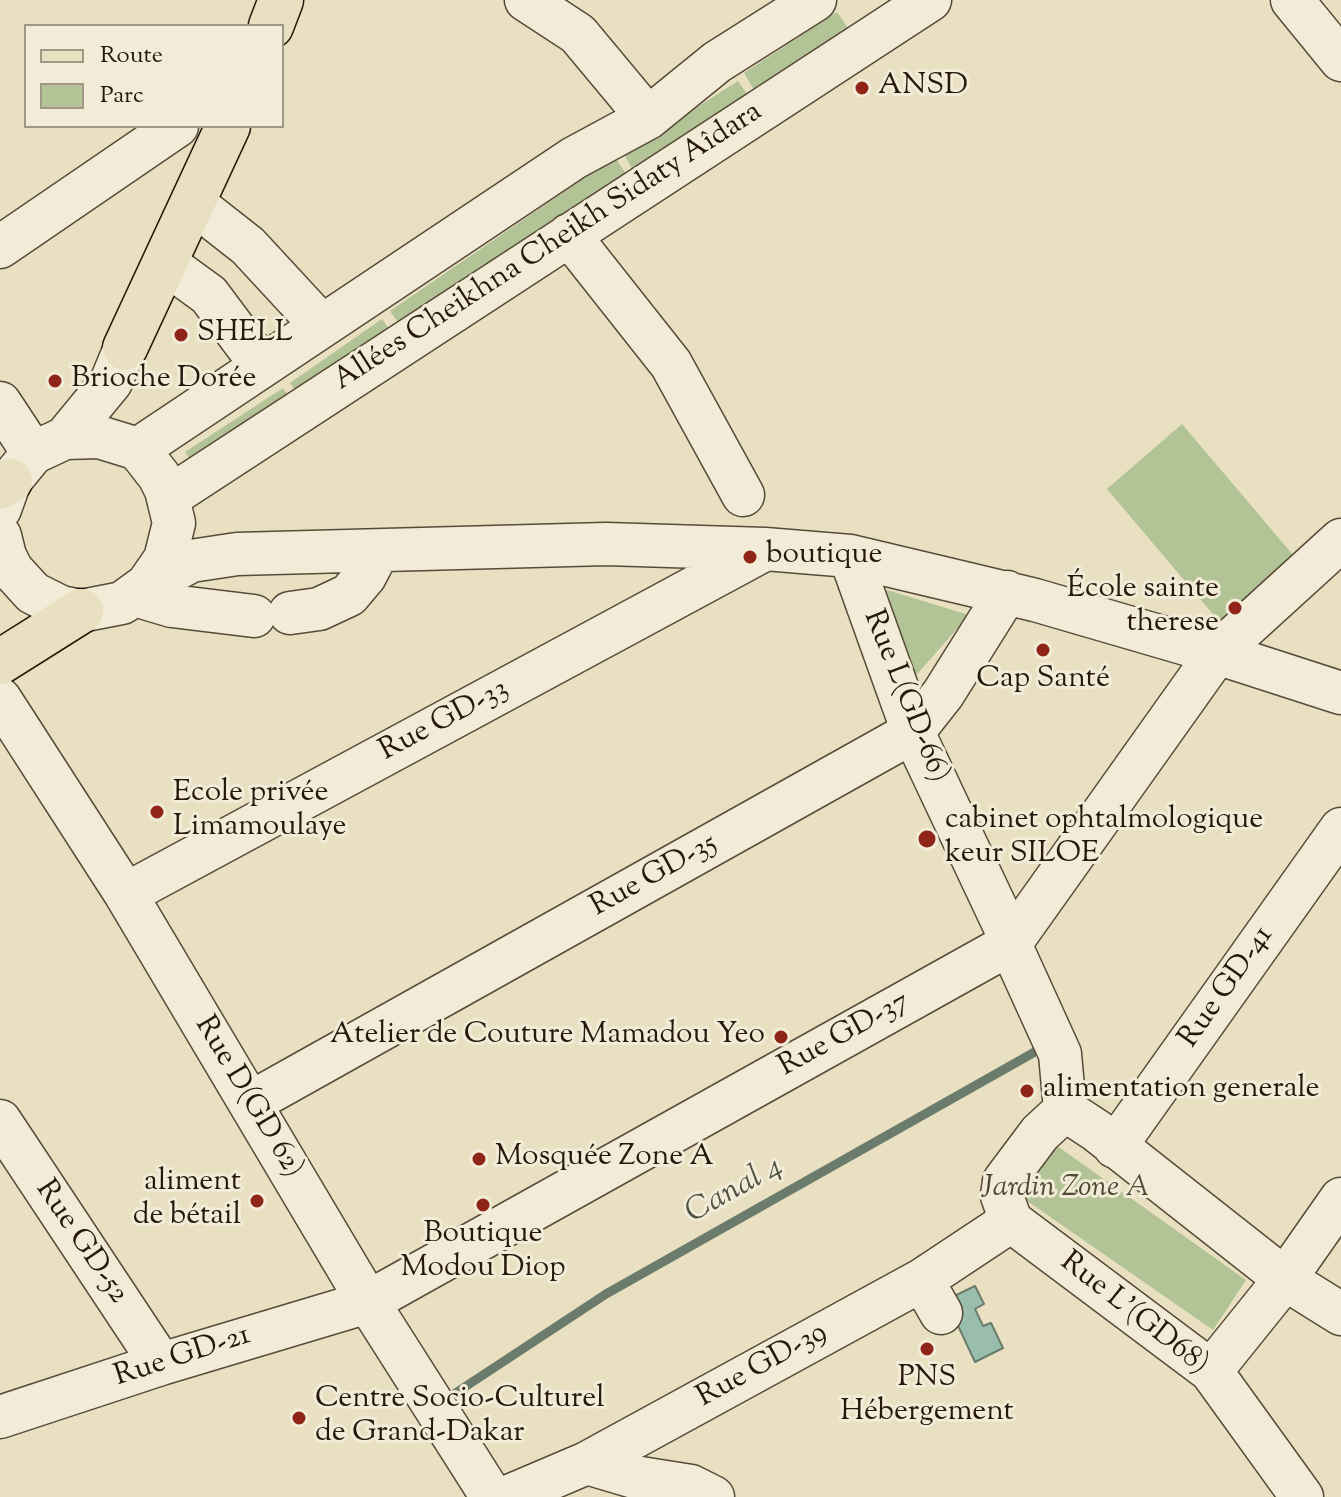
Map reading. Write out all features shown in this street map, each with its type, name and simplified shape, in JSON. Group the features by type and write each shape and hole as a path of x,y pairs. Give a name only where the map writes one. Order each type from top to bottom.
{"main road":[{"path":"272,24 281,0"},
{"path":"125,348 227,128"},
{"path":"0,662 81,611"}],"street":[{"path":"526,0 578,34 648,118"},
{"name":"Allées Cheikhna Cheikh Sidaty Aîdara","path":"134,448 574,158 648,118 717,62 815,0"},
{"name":"Allées Cheikhna Cheikh Sidaty Aîdara","path":"171,510 569,235 930,0"},
{"path":"1292,0 1341,60"},
{"path":"0,247 174,128"},
{"path":"192,202 248,246 322,326"},
{"path":"569,235 671,364 743,495"},
{"path":"209,295 248,246"},
{"path":"165,263 209,295 262,366"},
{"path":"125,348 116,405 119,422 134,448 159,476 171,510 193,537 233,554 256,614"},
{"path":"22,473 86,416 111,382 125,348"},
{"path":"0,403 22,473"},
{"path":"22,473 99,437 134,448"},
{"path":"141,590 165,559 171,510"},
{"path":"0,536 5,556 22,582 47,601 81,611 107,608 191,561 233,554 606,544 765,549 850,556 1007,592 1341,693"},
{"name":"Rue GD-37","path":"368,1302 1010,944 1217,653 1341,540"},
{"name":"Rue GD-33","path":"126,894 765,549"},
{"path":"141,590 172,606 256,614 319,609 349,595 365,576 378,551"},
{"name":"Rue L(GD-66)","path":"850,556 913,732 1004,925 1060,1054 1065,1110"},
{"name":"Rue GD-35","path":"250,1103 913,732 943,694 1007,592"},
{"name":"Rue D(GD 62)","path":"0,699 126,894 368,1302 492,1497"},
{"name":"Rue GD-41","path":"1115,1147 1341,829"},
{"path":"1011,1221 1002,1196 1004,1181 1040,1133 1065,1110 1285,1279 1341,1314"},
{"name":"Rue GD-52","path":"0,1121 161,1364"},
{"path":"1211,1371 1285,1279 1341,1199"},
{"name":"Rue GD-39","path":"507,1497 587,1463 931,1296 1011,1221"},
{"name":"Rue L'(GD68)","path":"1011,1221 1211,1371 1302,1497"},
{"name":"Rue GD-21","path":"0,1417 161,1364 368,1302"},
{"path":"587,1463 634,1477 691,1486 713,1497"}],"green space":[{"path":"837,12 850,31 756,93 744,73"},
{"path":"738,81 749,97 634,172 624,154"},
{"path":"615,157 628,177 404,331 390,311"},
{"path":"382,319 394,336 302,401 290,383"},
{"path":"283,388 295,406 197,470 185,452"},
{"path":"1182,424 1299,562 1223,626 1107,489"},
{"path":"887,590 969,615 912,680 878,607"},
{"name":"Jardin Zone A","path":"1053,1143 1246,1280 1213,1330 1020,1196"}],"shaded area":[{"path":"975,1286 984,1304 975,1309 983,1326 991,1323 1003,1348 975,1362 946,1300"}],"waterway":[{"name":"Canal 4","path":"443,1398 445,1400 606,1294 1044,1044"}],"place":[{"name":"ANSD","path":"862,88"},
{"name":"SHELL","path":"181,335"},
{"name":"Brioche Dorée","path":"55,381"},
{"name":"boutique","path":"750,557"},
{"name":"École sainte therese","path":"1235,608"},
{"name":"Cap Santé","path":"1043,650"},
{"name":"Ecole privée Limamoulaye","path":"157,812"},
{"name":"cabinet ophtalmologique keur SILOE","path":"927,839"},
{"name":"Atelier de Couture Mamadou Yeo","path":"781,1037"},
{"name":"alimentation generale","path":"1027,1091"},
{"name":"Mosquée Zone A","path":"479,1159"},
{"name":"aliment de bétail","path":"257,1201"},
{"name":"Boutique Modou Diop","path":"483,1205"},
{"name":"PNS Hébergement","path":"927,1349"},
{"name":"Centre Socio-Culturel de Grand-Dakar","path":"299,1418"}]}
